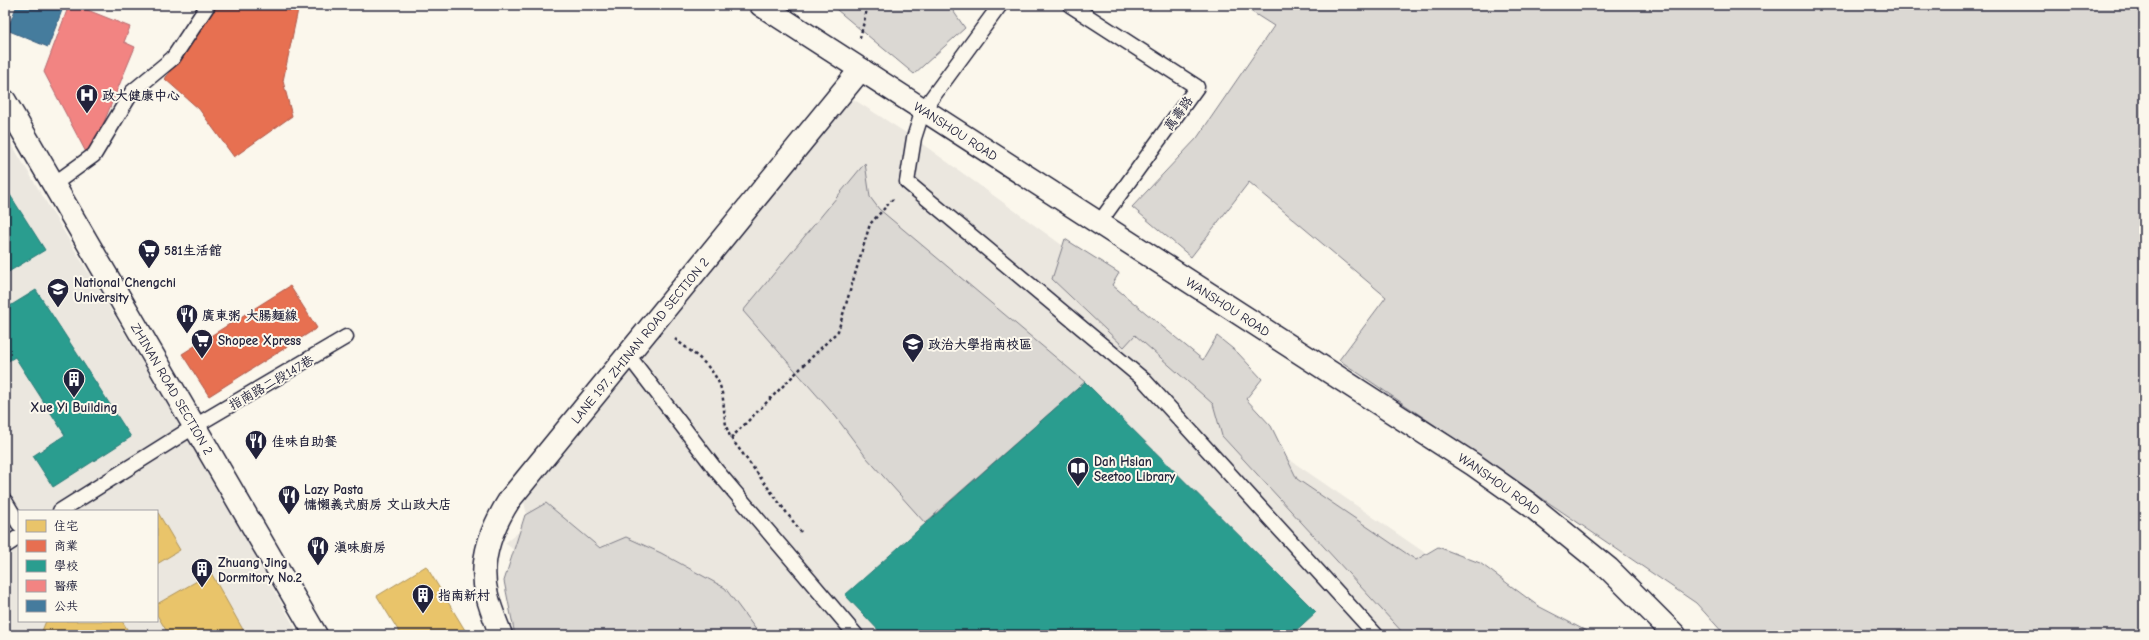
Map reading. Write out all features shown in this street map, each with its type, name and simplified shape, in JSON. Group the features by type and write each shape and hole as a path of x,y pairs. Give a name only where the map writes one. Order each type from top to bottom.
{"street":[{"name":"WANSHOU ROAD","path":"761,5 1474,465 1529,504 1609,569 1675,635"},
{"name":"LANE 197, ZHINAN ROAD SECTION 2","path":"501,635 486,594 484,570 488,542 496,520 510,499 654,322 852,64"},
{"name":"ZHINAN ROAD SECTION 2","path":"5,101 316,635"}],"lane":[{"path":"54,184 94,155 132,92 173,58 208,5"},
{"path":"1000,5 923,110 914,138 907,182 1144,380 1376,635"},
{"name":"萬壽路","path":"1070,5 1197,87 1099,223"},
{"name":"指南路二段147巷","path":"62,510 195,426 346,337"},
{"path":"628,354 716,470 856,635"},
{"path":"5,502 18,522"},
{"path":"5,546 18,538"}],"path":[{"path":"852,64 867,9 865,5"},
{"path":"731,438 838,331 870,224 907,182"},
{"path":"654,322 707,365 717,378 722,391 726,430 802,533"}],"shaded area":[{"path":"831,5 949,5 965,28 914,74"},
{"path":"1241,5 1442,5 1451,9 1459,5 2144,5 2144,635 1725,635 1696,603 1339,360 1386,297 1249,182 1191,257 1132,207 1197,138 1274,26"},
{"name":"政治大學指南校區","path":"853,99 914,138 1109,279 1274,449 1498,603 1556,635 561,635 526,560 505,543 529,524 524,502 540,479"},
{"name":"National Chengchi University","path":"5,133 216,486 299,635 5,635"},
{"path":"865,163 870,197 879,209 1085,382 925,523 866,457 836,417 743,311"},
{"path":"1065,239 1119,273 1112,285 1203,360 1217,336 1238,353 1262,379 1246,399 1271,426 1297,479 1416,560 1438,547 1480,563 1538,606 1594,635 1405,635 1222,436 1213,404 1135,335 1124,347 1052,279"},
{"path":"546,503 600,548 626,537 661,553 725,588 760,635 515,635 504,581 525,515"}],"building: 住宅":[{"path":"158,513 180,550 158,563"},
{"name":"指南新村","path":"426,566 468,635 401,635 377,596"},
{"name":"Zhuang Jing Dormitory No.2","path":"211,573 246,635 169,635 158,617 158,603"},
{"path":"46,622 123,622 127,629 125,635 36,635 42,631"}],"building: 商業":[{"path":"212,5 299,5 283,81 292,116 234,157 199,109 165,79"},
{"path":"290,286 317,328 209,396 182,354"}],"building: 學校":[{"path":"5,187 45,250 5,274"},
{"name":"Xue Yi Building","path":"36,290 131,437 53,487 33,456 65,435 15,357 5,363 5,309"},
{"name":"Dah Hsian Seetoo Library","path":"1085,382 1316,612 1291,635 883,635 845,595"}],"building: 醫療":[{"name":"政大健康中心","path":"69,5 75,5 130,27 124,42 135,47 89,158 44,72"}],"building: 公共":[{"path":"17,5 64,5 48,47 7,30"}],"place":[{"name":"政大健康中心","path":"87,114"},
{"name":"581生活館","path":"149,270"},
{"name":"National Chengchi University","path":"58,308"},
{"name":"廣東粥 大腸麵線","path":"187,334"},
{"name":"Shopee Xpress","path":"202,360"},
{"name":"政治大學指南校區","path":"913,364"},
{"name":"Xue Yi Building","path":"74,398"},
{"name":"佳味自助餐","path":"256,460"},
{"name":"Dah Hsian Seetoo Library","path":"1078,488"},
{"name":"Lazy Pasta 慵懶義式廚房 文山政大店","path":"289,516"},
{"name":"滇味廚房","path":"318,566"},
{"name":"Zhuang Jing Dormitory No.2","path":"202,588"},
{"name":"指南新村","path":"423,614"}]}
